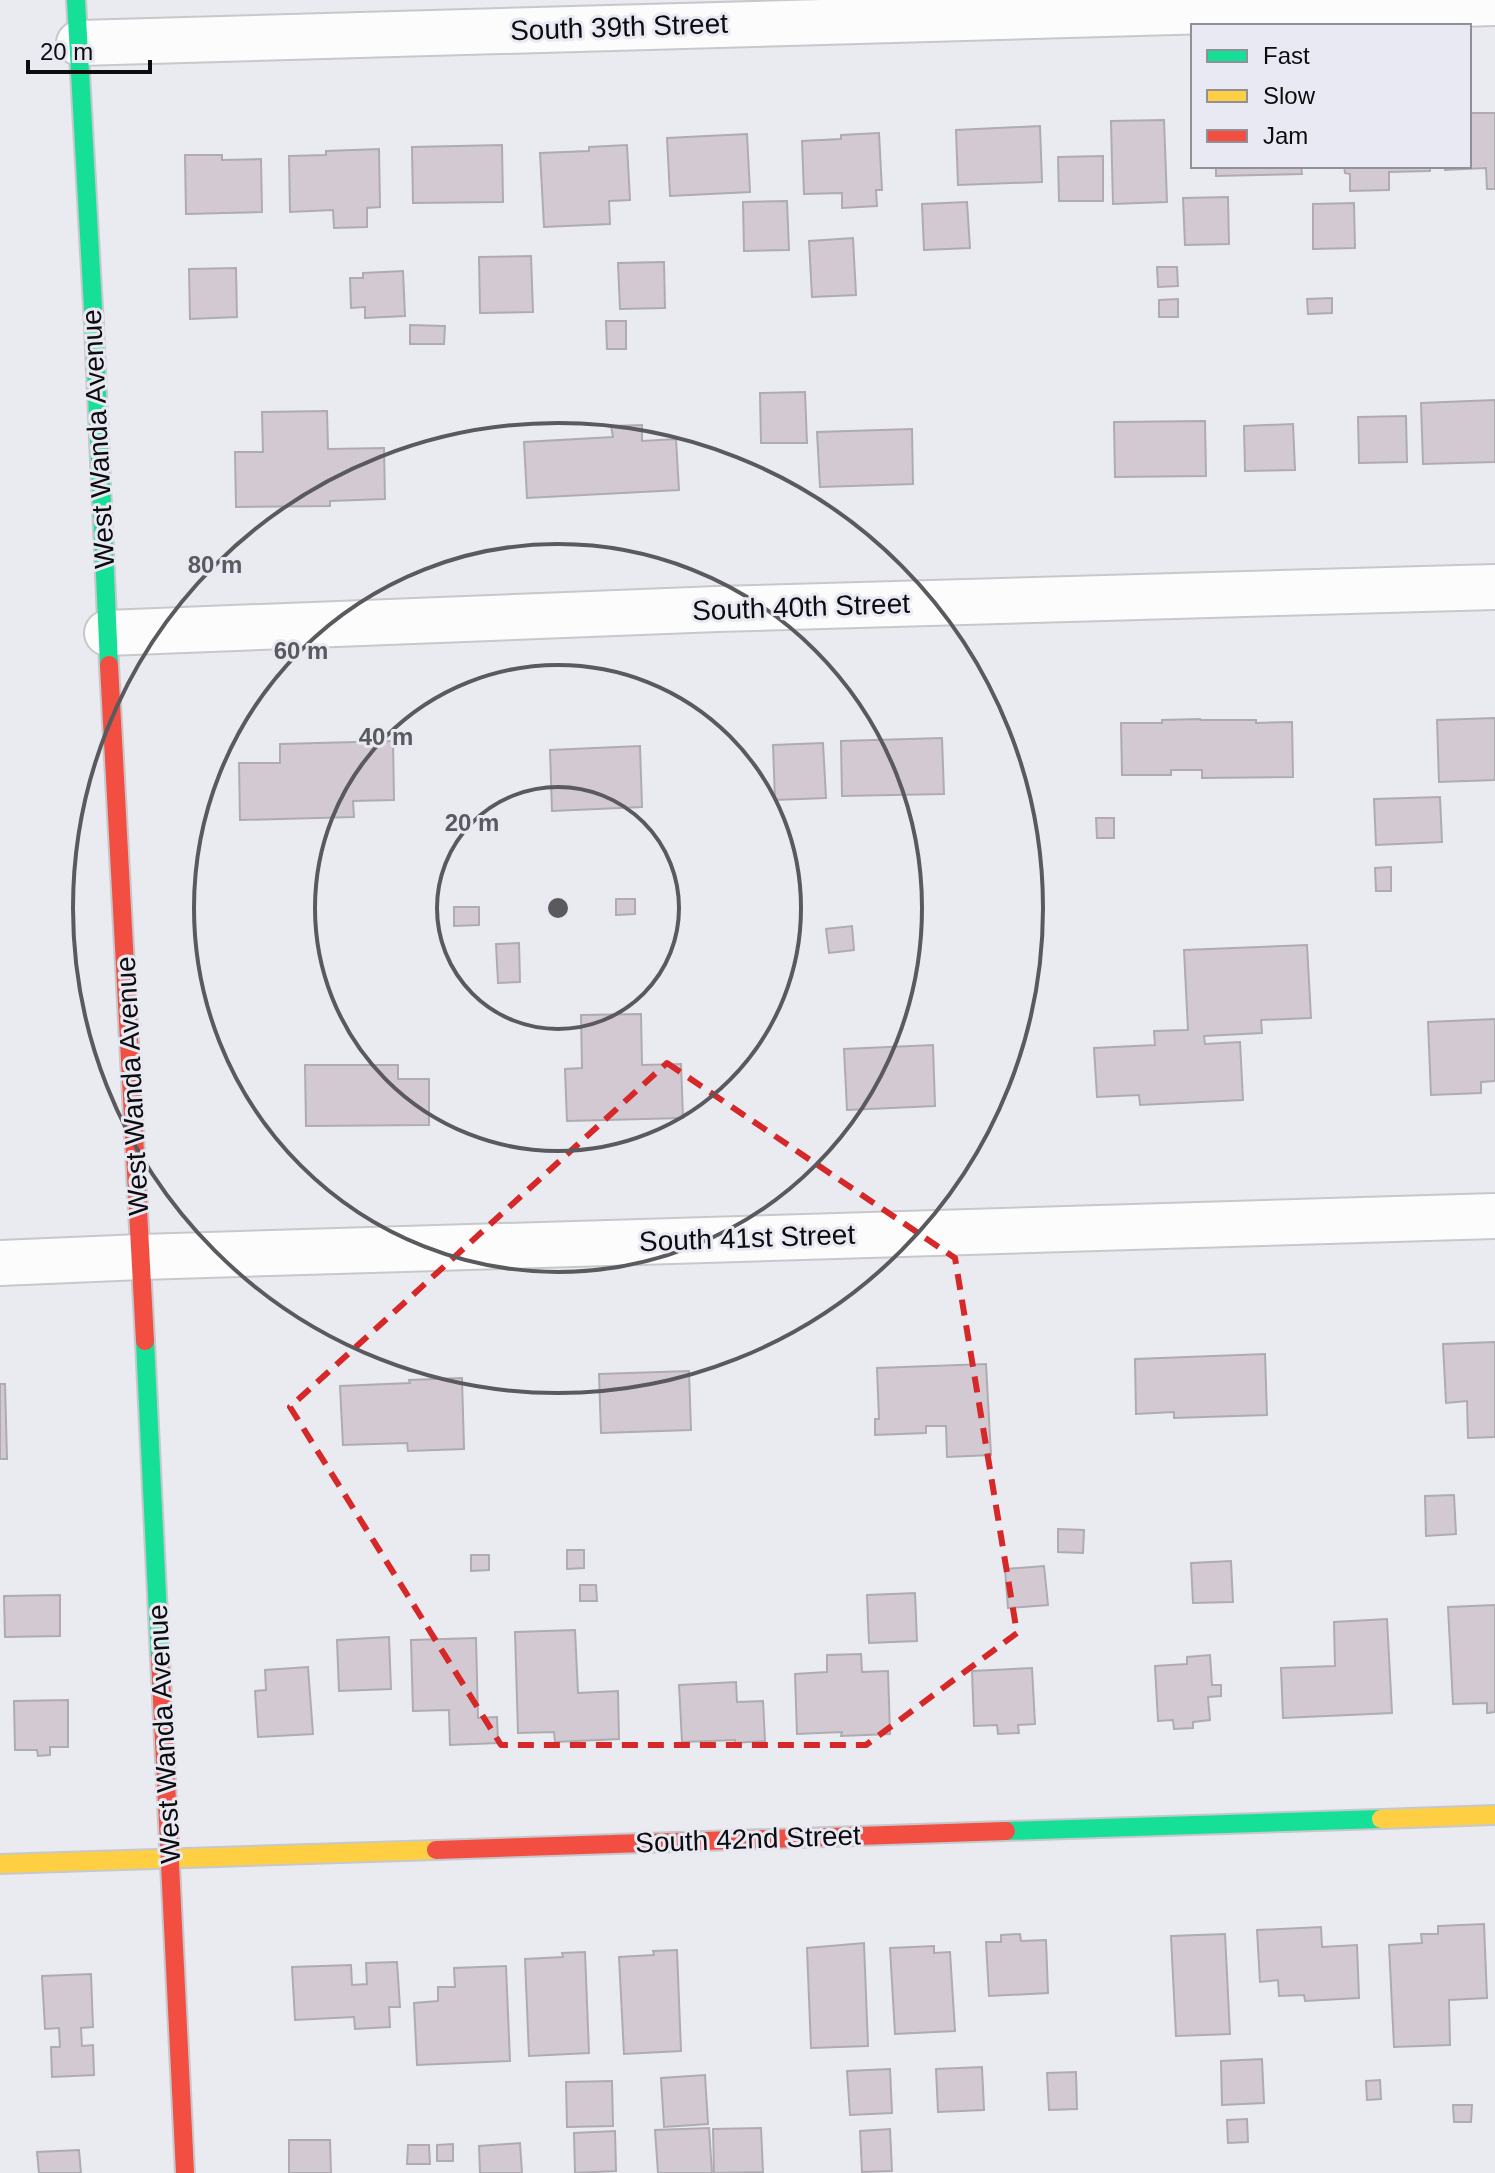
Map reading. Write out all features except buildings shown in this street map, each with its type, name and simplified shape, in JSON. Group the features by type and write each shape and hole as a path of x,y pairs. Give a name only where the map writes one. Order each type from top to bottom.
{"street":[{"name":"West Wanda Avenue","path":"76,0 185,2173"},
{"name":"South 39th Street","path":"79,43 637,13 1495,3"},
{"name":"South 40th Street","path":"107,633 717,609 1495,587"},
{"name":"South 41st Street","path":"0,1263 1495,1216"},
{"name":"South 42nd Street","path":"0,1864 1495,1815"}],"highlighted area":[{"path":"667,1063 955,1258 1017,1633 866,1745 501,1745 290,1407"}],"traffic: fast":[{"path":"76,0 109,665"},
{"path":"145,1341 160,1658"},
{"path":"1006,1831 1381,1819"}],"traffic: slow":[{"path":"1381,1819 1495,1815"},
{"path":"0,1864 436,1850"}],"traffic: jam":[{"path":"109,665 145,1341"},
{"path":"160,1658 185,2173"},
{"path":"436,1850 1006,1831"}]}
